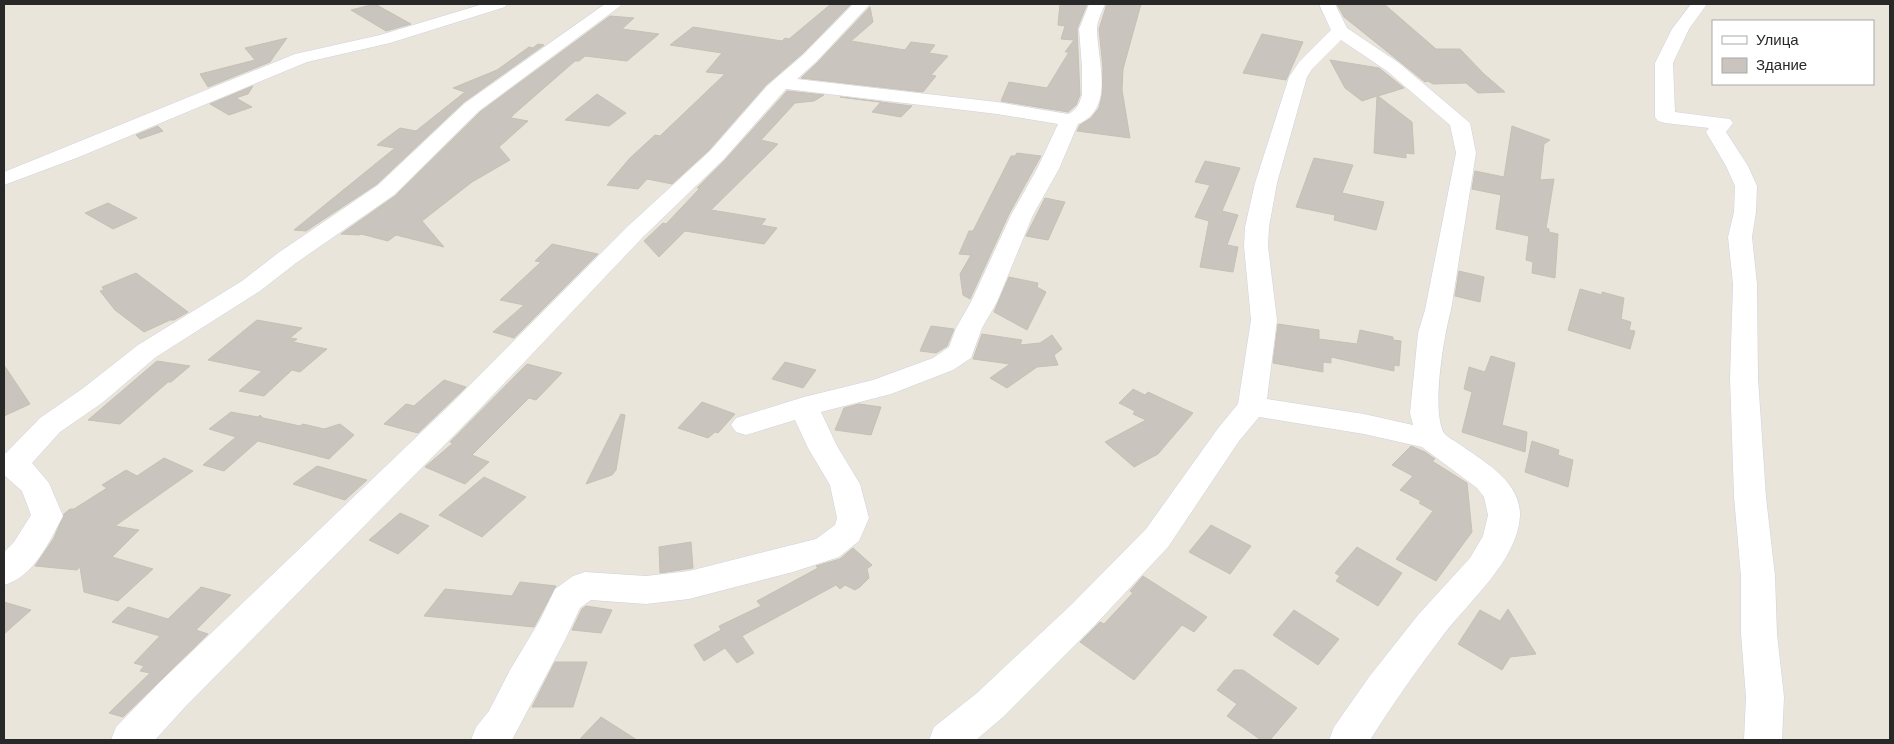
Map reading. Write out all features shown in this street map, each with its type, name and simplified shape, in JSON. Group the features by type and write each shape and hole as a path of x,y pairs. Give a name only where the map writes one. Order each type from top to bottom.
{"street":[{"path":"4,178 37,167 301,58 384,38 499,4"},
{"path":"4,572 26,551 47,516 39,492 8,464 50,425 92,396 148,350 251,286 386,190 472,106 614,4"},
{"path":"130,740 172,695 463,409 635,232 717,155 774,90 827,42 862,4"},
{"path":"746,425 804,407 881,387 943,364 961,352 969,328 984,302 1022,215 1048,169 1090,103 1091,80 1088,27 1097,4"},
{"path":"1327,4 1340,31 1393,67 1460,123 1466,153 1464,169 1457,196 1428,359 1424,413 1431,439"},
{"path":"1699,4 1681,29 1664,63 1665,118 1723,123 1716,132 1737,166 1746,186 1745,212 1740,237 1745,284 1744,378 1750,497 1758,576 1759,634 1765,697 1763,740"},
{"path":"948,740 990,705 1070,628 1157,538 1229,434 1252,406 1264,320 1256,246 1257,227 1266,183 1298,77 1305,66 1340,31"},
{"path":"783,83 1081,119"},
{"path":"1252,406 1373,426 1431,439 1488,480 1499,494 1504,515 1499,537 1482,567 1430,625 1382,689 1348,740"},
{"path":"490,740 502,724 523,681 554,628 567,599 585,586 646,590 688,585 793,559 827,548 848,532 854,518 845,484 823,448 804,407"}],"building":[{"path":"375,4 411,24 386,31 351,10"},
{"path":"831,4 851,4 803,53 766,85 709,150 672,184 647,179 638,189 607,185 630,158 655,135 660,136 725,74 706,72 722,53 670,45 693,27 782,41 785,38 789,39"},
{"path":"1060,4 1087,4 1077,29 1080,95 1076,105 1068,112 1001,101 1009,82 1047,88 1069,52 1065,52 1074,40 1061,39 1065,26 1058,25"},
{"path":"1107,4 1141,4 1123,69 1122,90 1130,138 1077,131 1080,125 1091,118 1099,108 1102,96 1103,68 1099,29"},
{"path":"1337,4 1384,4 1436,49 1460,49 1505,92 1478,93 1466,83 1433,84 1428,81 1425,82 1344,17"},
{"path":"870,7 873,22 851,41 905,50 911,42 935,45 929,53 948,56 931,75 936,76 923,92 801,78"},
{"path":"610,16 634,18 622,29 659,34 627,61 585,56 579,61 575,61 513,115 511,118 528,121 499,147 510,160 472,182 422,221 444,247 396,235 388,241 361,234 341,234 395,196 480,112"},
{"path":"1262,34 1303,42 1286,80 1243,73"},
{"path":"287,38 270,62 208,87 200,74 255,60 245,48"},
{"path":"538,44 544,45 464,102 377,184 306,231 294,230 395,148 377,145 400,128 416,131 465,92 453,88 497,70 529,47 533,48"},
{"path":"1330,60 1379,68 1404,88 1378,96 1412,122 1414,154 1406,153 1406,158 1374,153 1377,96 1362,101 1345,88"},
{"path":"253,86 248,94 236,98 252,107 229,115 210,104"},
{"path":"787,91 824,95 814,101 795,103 761,140 778,144 711,210 766,219 761,225 777,228 764,244 685,231 659,257 644,241 663,223 666,224"},
{"path":"597,94 626,113 609,126 565,120"},
{"path":"881,102 912,106 901,117 872,112"},
{"path":"158,126 163,131 140,139 136,135"},
{"path":"1512,126 1550,140 1544,144 1540,180 1554,179 1546,228 1549,229 1549,232 1558,234 1555,278 1532,273 1533,262 1526,260 1529,236 1496,229 1501,195 1472,189 1475,171 1504,177"},
{"path":"1017,153 1041,156 1009,214 970,299 963,295 960,274 971,255 959,254 969,231 973,231 1011,156 1015,156"},
{"path":"1314,158 1353,165 1342,193 1384,202 1376,230 1334,220 1335,215 1296,207"},
{"path":"1205,161 1240,168 1222,211 1238,215 1227,245 1238,247 1233,272 1200,267 1209,221 1195,217 1210,185 1195,182"},
{"path":"1045,198 1065,202 1048,240 1026,236"},
{"path":"108,203 137,218 113,229 85,213"},
{"path":"552,244 598,254 514,338 493,332 524,305 500,300 541,262 535,261"},
{"path":"1459,271 1484,277 1480,302 1455,296"},
{"path":"136,273 188,312 144,332 115,310 100,291 104,290 102,287"},
{"path":"1009,277 1038,283 1037,287 1046,292 1027,330 994,312"},
{"path":"1580,289 1624,298 1621,319 1631,322 1629,330 1635,331 1630,349 1568,330"},
{"path":"257,320 302,328 290,338 297,339 293,342 327,349 300,372 292,370 264,396 239,391 262,371 208,360"},
{"path":"1278,324 1319,330 1319,339 1357,344 1360,330 1393,337 1393,340 1401,341 1399,366 1394,365 1394,371 1331,357 1331,363 1323,362 1323,372 1273,363"},
{"path":"931,326 954,329 947,346 936,353 920,351"},
{"path":"982,334 1022,340 1020,345 1040,343 1052,335 1062,349 1054,355 1058,365 1037,367 1007,388 990,378 1010,364 973,359"},
{"path":"1491,356 1515,363 1502,425 1527,432 1525,452 1462,432 1472,392 1464,389 1469,367 1485,372"},
{"path":"157,361 190,366 171,382 168,382 120,424 88,420"},
{"path":"785,362 816,370 803,388 772,379"},
{"path":"527,364 562,373 536,400 529,398 472,455 489,462 465,484 425,467 453,443 450,442"},
{"path":"4,365 30,404 4,416"},
{"path":"444,380 466,387 418,433 384,424 406,404 414,406"},
{"path":"1133,389 1145,395 1148,392 1193,413 1158,454 1134,467 1105,442 1146,420 1133,414 1135,411 1119,403"},
{"path":"702,402 735,414 718,433 715,432 708,438 678,428"},
{"path":"859,404 881,407 871,435 835,430 844,408"},
{"path":"231,412 258,417 260,415 263,418 324,429 340,424 354,435 329,459 258,441 224,471 203,465 236,437 209,429"},
{"path":"621,414 625,415 616,470 612,475 586,484"},
{"path":"1532,441 1559,450 1558,455 1573,460 1568,487 1525,472"},
{"path":"1411,446 1425,452 1435,459 1432,461 1467,483 1472,532 1436,581 1396,559 1433,511 1419,503 1421,501 1400,490 1413,476 1392,465"},
{"path":"164,458 193,471 115,526 139,530 112,557 153,569 118,601 84,592 80,567 77,570 35,566 54,538 64,514 107,488 102,485 126,470 137,476"},
{"path":"317,466 367,480 345,500 293,484"},
{"path":"484,477 526,497 482,537 439,515"},
{"path":"400,513 429,526 398,554 369,540"},
{"path":"1211,525 1251,546 1230,574 1189,552"},
{"path":"691,542 693,568 660,573 659,547"},
{"path":"1357,547 1402,573 1378,606 1336,581 1340,576 1335,573"},
{"path":"853,548 872,565 867,569 869,578 860,587 855,590 845,585 840,589 836,585 742,636 754,653 737,663 725,648 704,661 694,645 721,630 719,626 761,606 757,601 818,568 816,566 840,559"},
{"path":"1143,576 1207,617 1194,632 1182,625 1134,680 1080,642 1100,622 1104,624 1133,593 1130,591"},
{"path":"520,582 556,586 534,627 424,616 445,589 512,596"},
{"path":"201,587 231,595 196,630 208,634 123,717 109,713 150,673 140,671 144,666 134,663 160,636 112,622 128,607 168,619"},
{"path":"4,602 31,610 4,634"},
{"path":"586,606 612,610 601,633 572,630 582,609"},
{"path":"1508,609 1536,654 1510,657 1502,670 1458,644 1480,610 1500,621"},
{"path":"1294,610 1339,639 1318,665 1273,635"},
{"path":"555,662 587,662 573,707 532,707"},
{"path":"1234,670 1243,670 1297,708 1270,740 1261,740 1227,716 1237,704 1217,690"},
{"path":"601,717 637,740 579,740"}]}
